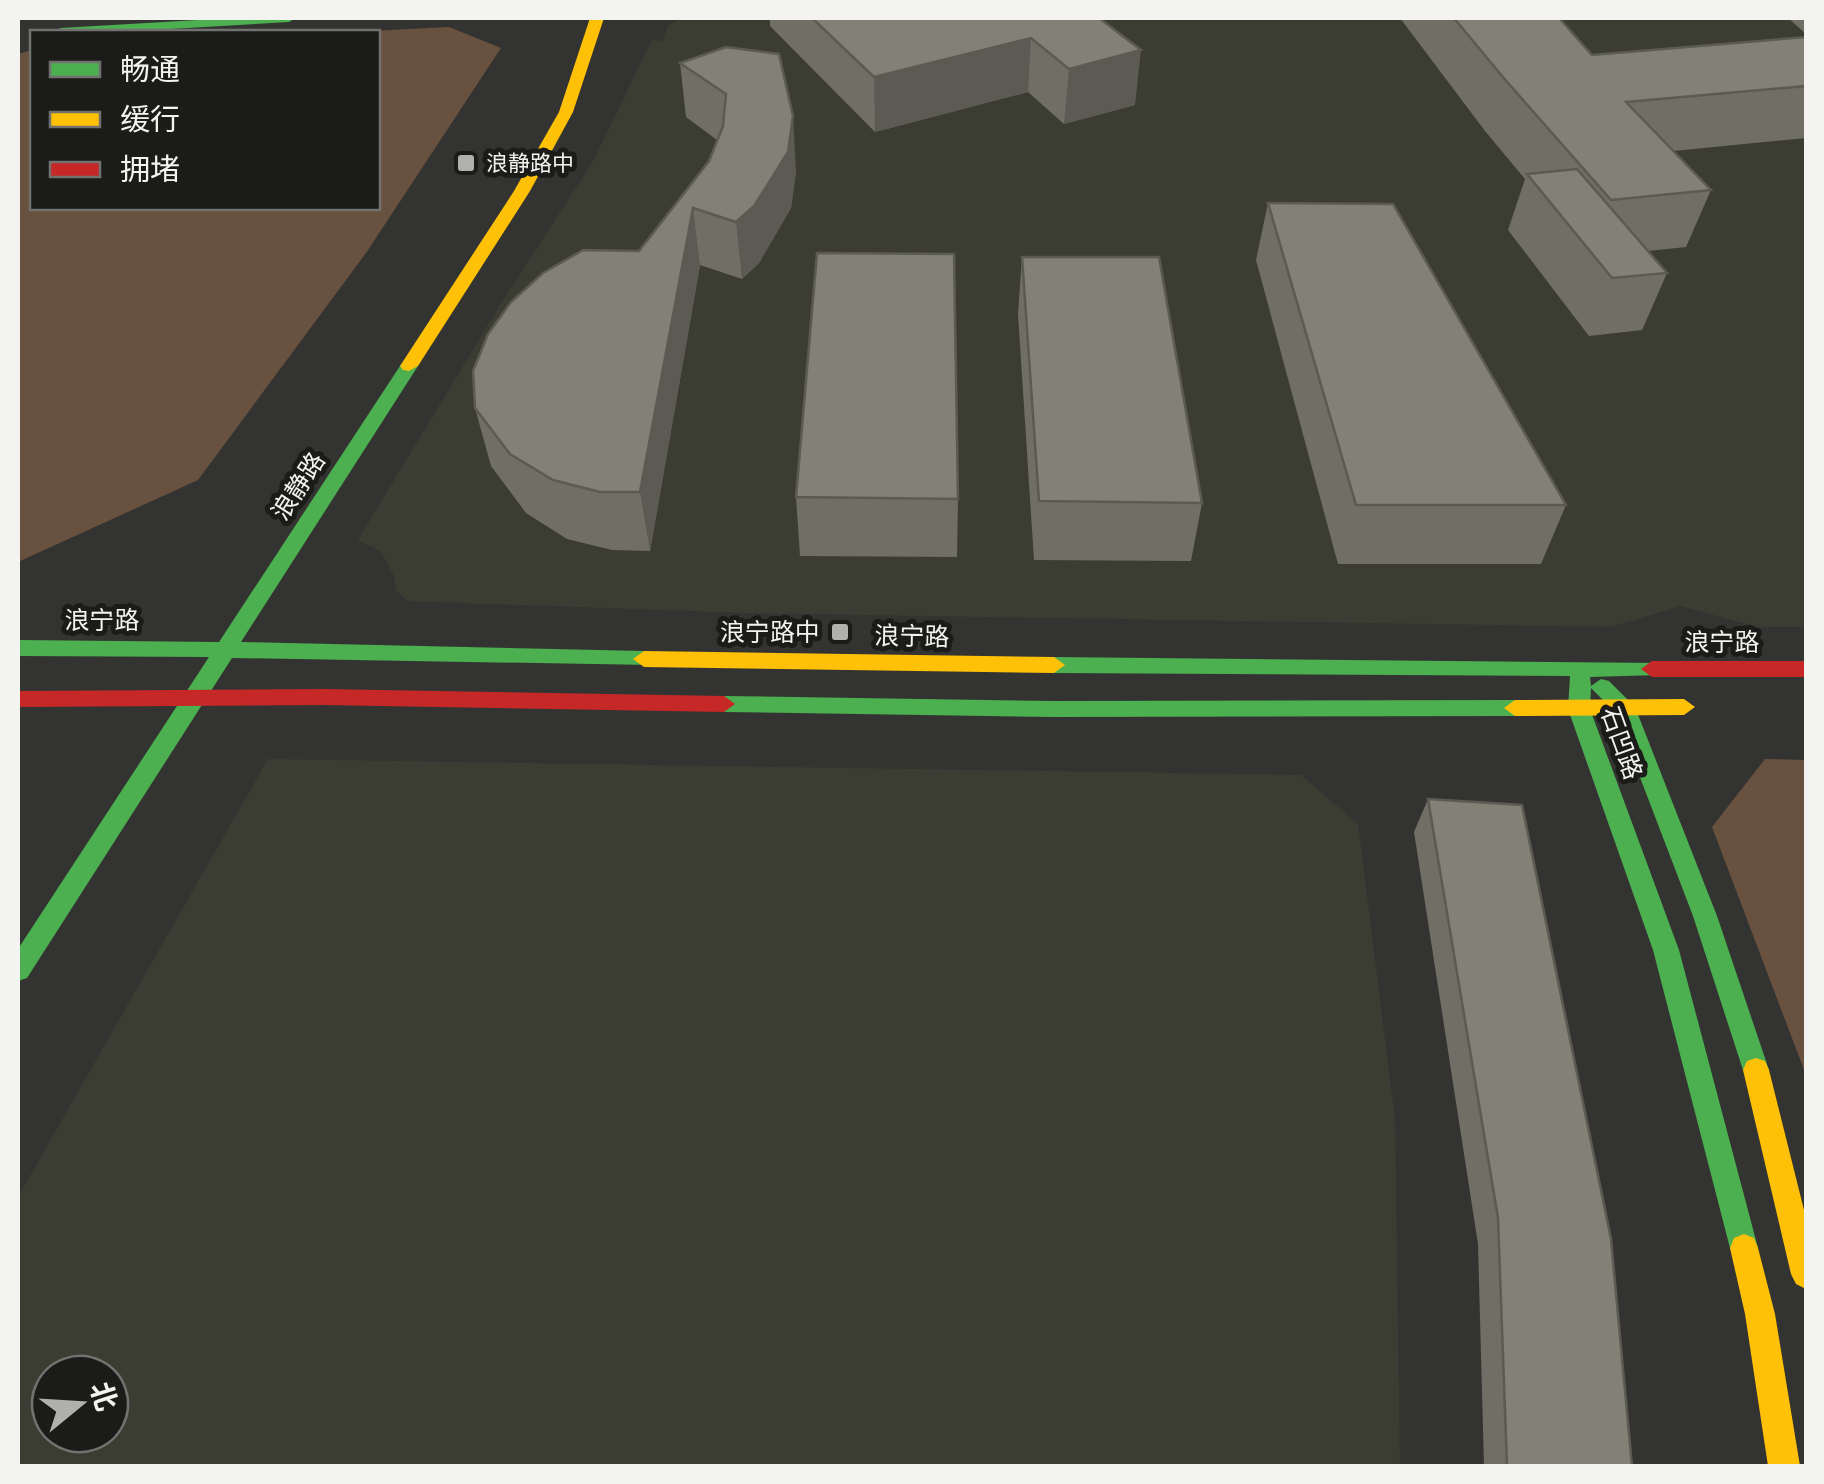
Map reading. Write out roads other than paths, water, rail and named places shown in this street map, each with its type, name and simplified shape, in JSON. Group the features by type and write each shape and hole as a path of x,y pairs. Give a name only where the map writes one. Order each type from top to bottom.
{"main road":[{"path":"93,30 290,18"},
{"name":"浪静路","path":"18,970 522,191 566,112 597,18"},
{"name":"浪宁路","path":"18,648 226,647 333,655 1580,670 1806,669"},
{"name":"石凹路","path":"1580,670 1624,708 1710,925 1754,1062 1806,1274"},
{"name":"石凹路","path":"1580,670 1579,709 1666,950 1706,1091 1760,1314 1784,1466"},
{"path":"18,699 194,697 1054,709 1701,707"}],"place":[{"name":"浪静路中","path":"466,163"},
{"name":"浪宁路中","path":"840,632"}]}
